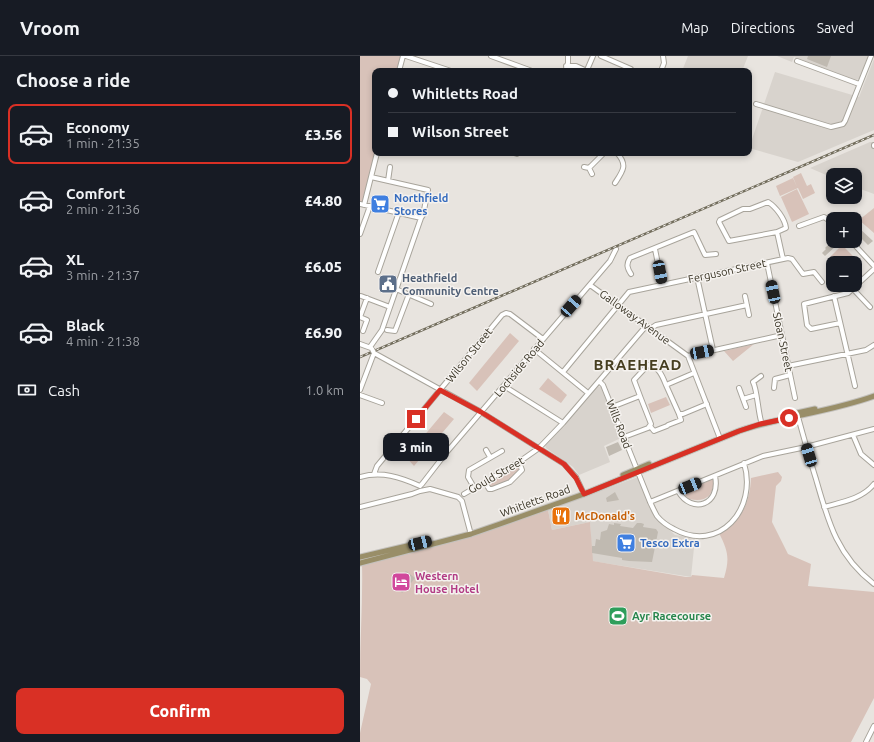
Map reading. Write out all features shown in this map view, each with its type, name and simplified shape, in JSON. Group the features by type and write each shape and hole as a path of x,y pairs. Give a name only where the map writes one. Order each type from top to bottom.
{"main road":[{"name":"Whitletts Road","path":"360,562 471,534 739,431 760,424 873,395"},
{"name":"Whitletts Road","path":"637,471 719,436 761,421 797,415"},
{"name":"Whitletts Road","path":"360,557 470,531 583,492"}],"street":[{"path":"400,68 405,56 442,68"},
{"path":"491,56 524,68"},
{"path":"568,56 568,63 566,66 576,66 580,68"},
{"path":"588,68 593,56"},
{"path":"601,56 630,68"},
{"path":"662,68 664,63 663,56"},
{"path":"756,104 831,127 837,126 845,121 871,56"},
{"path":"797,60 859,84"},
{"path":"376,156 362,205 421,218"},
{"path":"589,168 601,156"},
{"path":"615,183 622,172 623,167 623,160 620,156"},
{"path":"388,181 390,167"},
{"path":"584,167 589,168"},
{"path":"589,168 592,174"},
{"path":"371,177 428,190 423,215 382,330 371,348"},
{"path":"768,202 772,204 786,223 786,228 776,232 729,241 719,222 722,218 743,208 750,209 768,202"},
{"path":"360,234 370,206"},
{"path":"378,272 399,212"},
{"path":"799,226 824,217 826,218"},
{"path":"631,274 627,269 630,258 694,232 705,255 716,254"},
{"path":"776,232 783,259 792,259 803,274 814,272 822,282"},
{"path":"857,248 874,267 862,280"},
{"name":"Lochside Road","path":"374,474 397,477 420,486 534,349 610,261 616,249"},
{"path":"655,249 662,284"},
{"name":"Ferguson Street","path":"563,372 629,292 783,259"},
{"name":"Sloan Street","path":"766,263 795,398"},
{"path":"697,277 713,350"},
{"name":"Galloway Avenue","path":"590,285 688,356"},
{"path":"396,290 431,304"},
{"path":"840,323 811,329 808,328 804,304 849,292"},
{"path":"856,292 870,307"},
{"path":"387,330 395,331 409,294"},
{"path":"361,296 390,307"},
{"path":"745,296 749,315"},
{"path":"834,296 855,386"},
{"path":"364,331 367,326 367,320 360,317 367,298"},
{"path":"650,329 656,325 747,305"},
{"name":"Wilson Street","path":"374,474 377,466 498,320 506,313 510,314 543,339"},
{"name":"Gould Street","path":"464,494 519,462 539,448 624,354 646,326"},
{"path":"719,436 688,356 782,335"},
{"path":"360,344 371,348 374,353 481,412 564,464 572,470 583,492"},
{"path":"788,366 866,350 874,345"},
{"path":"534,349 588,393"},
{"path":"360,390 374,353"},
{"path":"648,365 650,365 662,373 666,385 681,420 654,431 650,426 650,422 634,380 648,365"},
{"path":"666,385 694,373"},
{"path":"774,388 775,379 790,375"},
{"path":"761,376 753,382 756,386 756,395 761,421"},
{"name":"Wills Road","path":"599,381 603,385 650,502 657,516 667,525 688,535 711,535 722,530 739,515 746,501 748,480 744,463"},
{"path":"504,386 563,423"},
{"path":"739,388 746,407"},
{"path":"360,395 382,403"},
{"path":"743,399 756,395"},
{"path":"612,407 640,396"},
{"path":"679,414 683,414 707,404"},
{"path":"797,415 832,533 846,557 860,572 872,582 874,577"},
{"path":"624,437 650,426"},
{"path":"650,502 763,456 806,447 874,429"},
{"path":"853,435 861,454 874,465"},
{"path":"486,450 490,457"},
{"path":"474,489 468,477 468,472 490,457 502,451"},
{"path":"485,482 489,489 492,489 510,482 522,470 519,462"},
{"path":"360,477 374,474"},
{"path":"678,491 682,498 688,502 699,504 705,502 711,499 716,491 715,476"},
{"path":"824,507 856,498 869,490 874,484"},
{"path":"360,507 412,494 420,490 430,489 458,497 462,501 470,531"},
{"path":"866,742 874,726"}],"shaded area":[{"path":"360,56 401,56 398,68 372,68 372,156 374,156 362,202 360,202"},
{"path":"688,56 748,56 743,68 683,68"},
{"path":"777,56 868,56 859,79 856,80 794,57 792,62"},
{"path":"874,59 874,130 798,162 752,149 752,139 775,72 859,97"},
{"path":"870,142 874,142 874,194 862,190 862,168 826,168 826,175 810,168"},
{"path":"801,173 807,186 811,184 815,193 803,199 798,188 780,196 776,186 793,178 797,187 793,177"},
{"path":"797,189 809,214 792,222 781,197"},
{"path":"874,208 874,233 862,223 862,218"},
{"path":"839,248 845,248 853,256 831,256"},
{"path":"510,333 519,341 477,391 469,383"},
{"path":"754,344 733,361 724,351"},
{"path":"548,378 567,395 561,403 539,389"},
{"path":"597,386 601,387 621,438 604,446 610,462 579,475 573,467 546,448 545,445 559,431"},
{"path":"666,397 670,405 651,413 648,404"},
{"path":"444,412 454,419 414,466 406,457"},
{"path":"517,466 521,469 509,480 490,487 488,483"},
{"name":"Ayr Racecourse","path":"778,472 782,477 781,481 776,486 772,522 788,554 811,564 808,586 874,592 874,698 851,742 360,742 360,733 371,684 367,679 360,677 362,563 460,540 548,510 552,530 590,522 593,561 686,577 691,577 692,575 724,578 727,565 727,555 719,533 727,529 743,511 749,496 751,478"},
{"path":"638,477 656,518 675,535 695,538 691,577 592,561 590,522 552,530 548,510"},
{"path":"713,479 711,494 708,497 695,500 689,499 684,494 685,491"}],"building":[{"path":"808,56 831,56 827,67 807,59"},
{"path":"862,231 873,241 868,245 862,239"},
{"path":"825,248 834,248 825,256 822,253 826,249"},
{"path":"618,442 622,450 609,456 606,447"},
{"path":"615,492 619,500 607,502 606,498"},
{"name":"Tesco Extra","path":"614,523 621,524 620,526 633,528 637,523 641,523 644,524 643,527 656,529 658,532 652,562 622,560 622,558 592,553 592,546 595,546 596,539 600,540 601,532 607,530 609,524 614,525"},
{"name":"Western House Hotel","path":"406,571 415,578 411,583 408,581 402,587 405,590 402,593 394,582"}],"railway":[{"path":"360,357 874,135"}],"place":[{"name":"Northfield Stores","path":"380,204"},
{"name":"Heathfield Community Centre","path":"388,284"},
{"name":"McDonald's","path":"561,516"},
{"name":"Tesco Extra","path":"626,543"},
{"name":"Western House Hotel","path":"401,582"},
{"name":"Ayr Racecourse","path":"618,616"}],"district":[{"name":"BRAEHEAD","path":"638,364"}],"route":[{"path":"416,419 440,390 481,412 564,464 572,470 584,494 739,431 760,424 789,418"}]}
